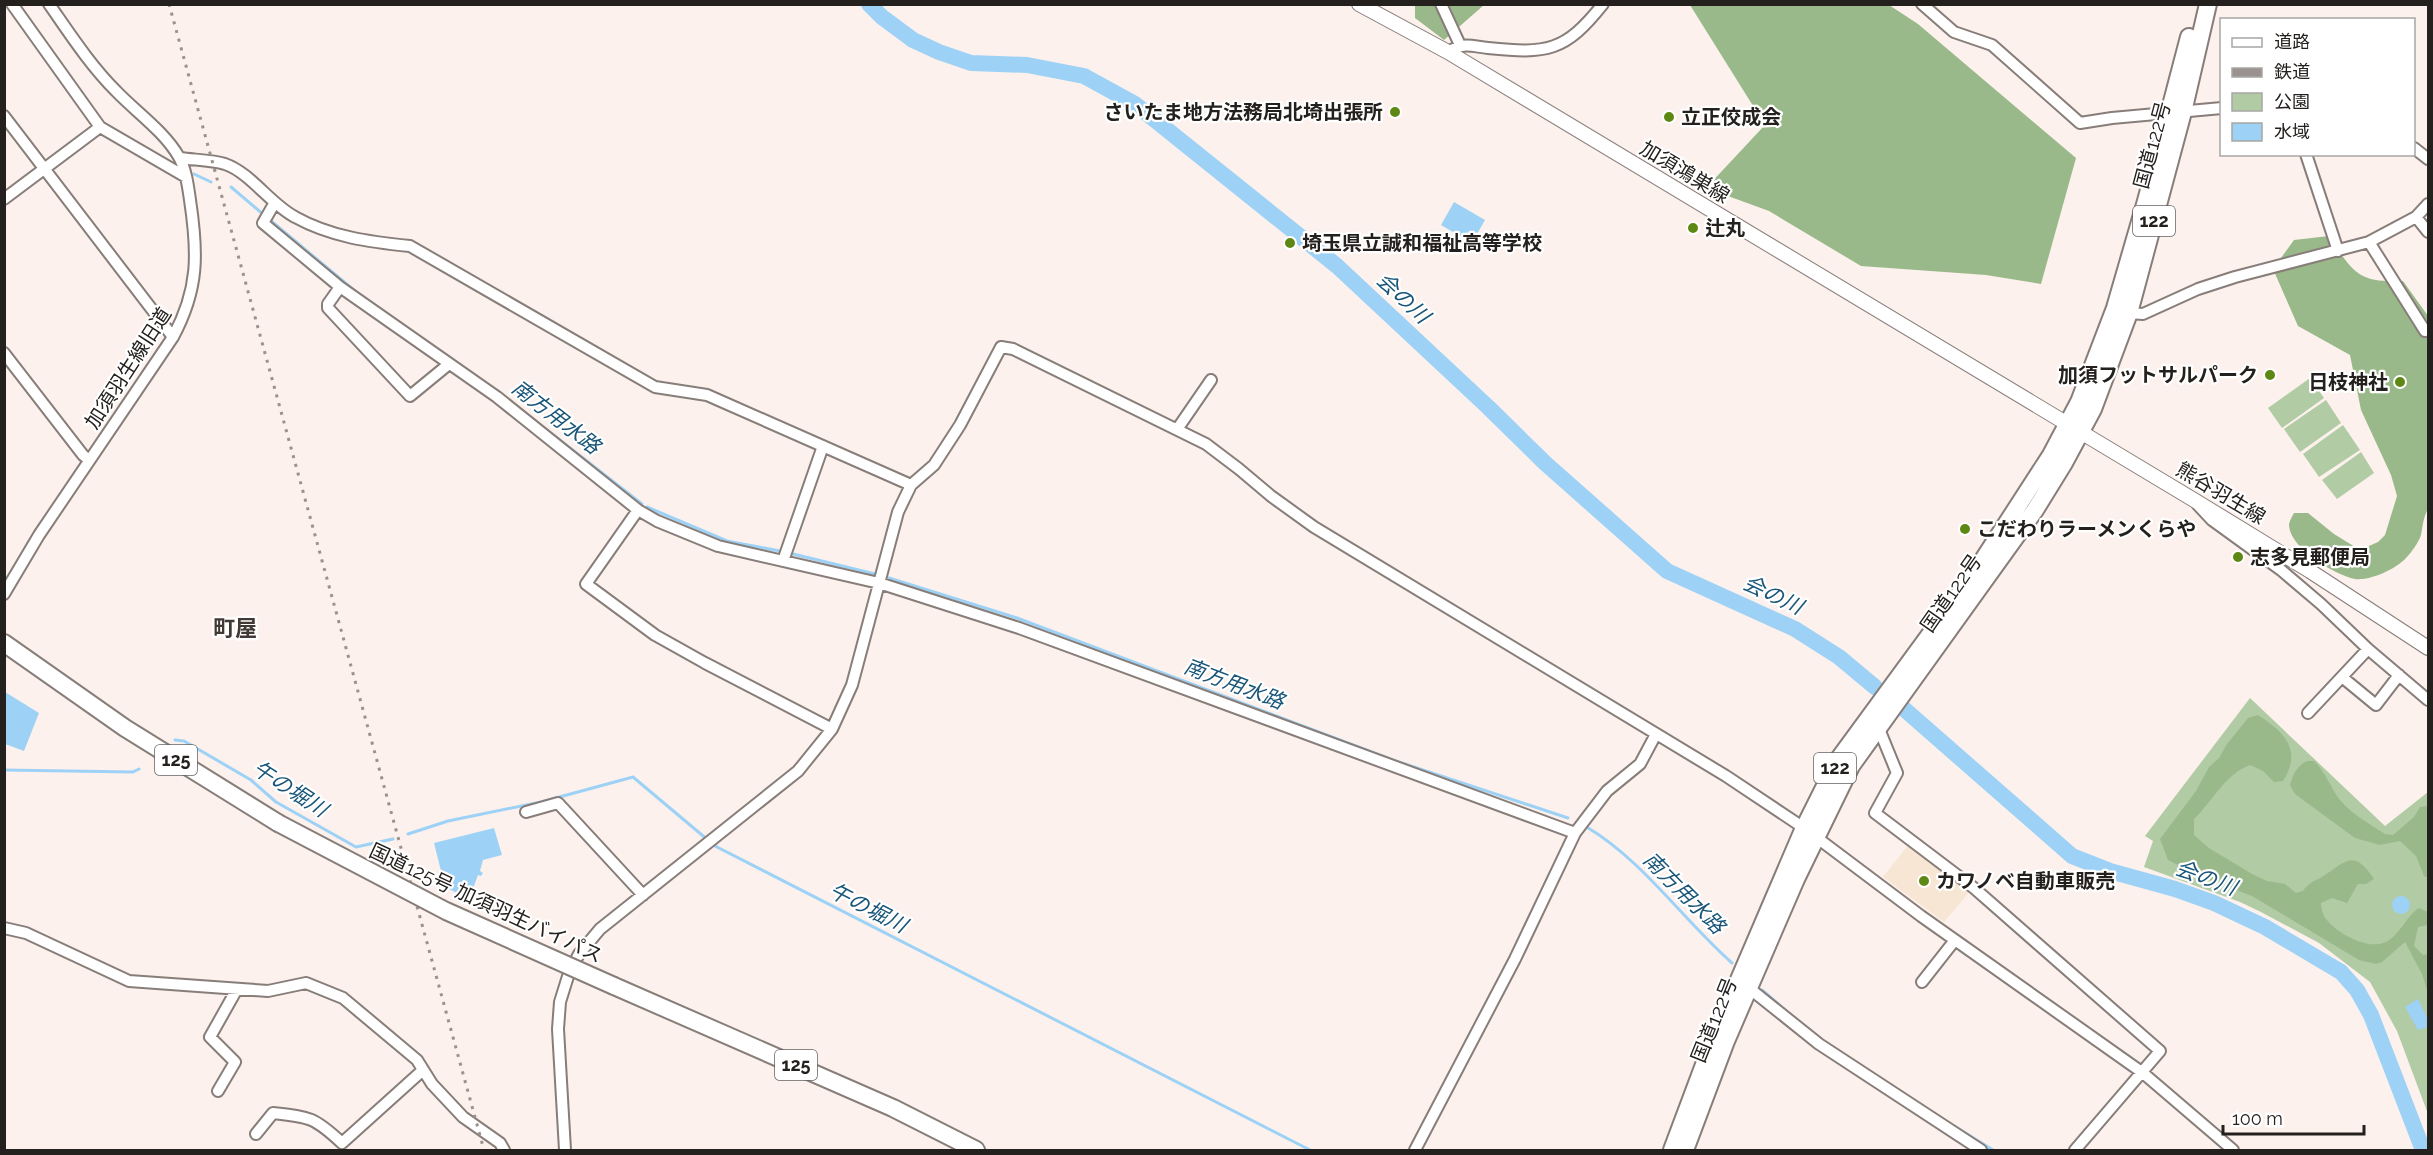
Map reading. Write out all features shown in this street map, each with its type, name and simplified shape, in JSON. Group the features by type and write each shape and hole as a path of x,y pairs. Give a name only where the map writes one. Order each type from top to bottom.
{"highway":[{"name":"国道122号","path":"1685,1150 1838,760 1970,580 2051,455 2075,428 2176,113 2207,5"},
{"name":"国道122号","path":"1672,1150 1714,1038 1810,833 1851,766 1880,729 2035,510 2075,428 2106,379 2129,313 2176,113"},
{"name":"国道125号 加須羽生バイパス","path":"4,644 125,728 278,823 446,911 893,1108 976,1150"}],"main road":[{"name":"加須鴻巣線","path":"1359,4 1454,49 2075,428"},
{"name":"熊谷羽生線","path":"2075,428 2310,571 2428,648"}],"street":[{"path":"12,4 100,127 183,168 224,164 231,167 239,171 274,204 329,233 410,246 655,387 707,395 911,485"},
{"path":"49,4 115,90 170,145 183,168"},
{"path":"1441,4 1454,49 1514,51 1547,50 1571,38 1603,4"},
{"path":"1922,4 1954,32 1992,45 2080,123 2220,108"},
{"path":"4,116 173,337"},
{"path":"4,199 100,127"},
{"path":"2415,149 2428,159"},
{"path":"2307,156 2338,251"},
{"name":"加須羽生線旧道","path":"4,594 39,535 173,337 189,305 195,273 194,228 183,168"},
{"path":"274,204 264,223 340,287 497,397 638,510 657,521 718,546 879,583 1019,628 1575,833"},
{"path":"2129,313 2143,314 2198,289 2235,277 2369,242 2416,217 2428,204"},
{"path":"2416,217 2428,232"},
{"path":"2369,242 2425,331 2428,330"},
{"path":"340,287 328,304 328,308 410,396 449,364"},
{"path":"565,1150 558,1029 564,987 579,954 608,922 798,771 832,729 852,685 898,512 911,485 941,455 1001,346 1013,348 1178,428 1206,444 1239,468 1270,496 1314,527 1726,776 1810,833 1955,940 2143,1073 2234,1150"},
{"path":"4,353 89,460"},
{"path":"1178,428 1211,380"},
{"path":"783,561 823,446"},
{"path":"2194,500 2212,520 2282,570 2368,649 2428,700"},
{"path":"638,510 586,584 656,635 832,729"},
{"path":"2308,713 2368,649"},
{"path":"2342,677 2376,705 2399,675"},
{"path":"1880,729 1897,773 1875,813 1974,888 2160,1051 2074,1150"},
{"path":"1415,1150 1515,959 1575,833 1607,791 1640,764 1656,734"},
{"path":"526,812 558,803 643,895"},
{"path":"4,928 26,933 129,981 268,991 306,983 343,998 417,1060 432,1084 463,1117 500,1143 504,1150"},
{"path":"1922,982 1955,940"},
{"path":"1749,988 1819,1044 1981,1150"},
{"path":"218,1091 235,1062 210,1037 237,989"},
{"path":"256,1134 273,1113 306,1116 323,1126 342,1143 423,1070"}],"shaded area":[{"name":"カワノベ自動車販売","path":"1910,843 1971,890 1944,922 1883,877"}],"green space":[{"path":"1415,5 1484,5 1444,40 1415,18"},
{"path":"1690,5 1889,5 1918,24 2076,158 2041,284 1986,275 1861,266 1769,211 1706,188 1765,125"},
{"path":"2329,236 2351,267 2358,273 2375,280 2403,281 2428,316 2428,509 2420,538 2406,558 2382,573 2361,579 2347,577 2315,560 2297,543 2289,526 2294,513 2308,513 2334,534 2360,550 2378,542 2385,535 2397,496 2391,475 2361,410 2350,355 2298,326 2273,269 2294,240"},
{"path":"2310,378 2324,398 2282,428 2268,408"},
{"path":"2326,400 2341,423 2300,452 2284,429"},
{"path":"2343,425 2360,450 2319,477 2303,454"},
{"path":"2361,452 2374,473 2337,499 2322,480"},
{"path":"2250,698 2385,826 2428,792 2428,1114 2397,1031 2370,982 2319,943 2261,912 2144,867 2153,841 2145,836"},
{"path":"2258,715 2276,728 2288,743 2291,751 2289,770 2283,781 2274,782 2263,771 2250,765 2241,769 2226,781 2194,819 2194,835 2209,848 2252,874 2267,881 2285,884 2296,893 2303,891 2309,884 2343,863 2354,861 2360,863 2374,879 2366,884 2358,884 2347,903 2332,898 2321,903 2324,916 2343,934 2361,942 2378,944 2391,939 2419,908 2428,912 2428,925 2418,927 2414,946 2423,955 2428,954 2428,993 2422,974 2405,942 2382,962 2376,964 2359,960 2252,896 2202,877 2168,860 2160,839 2227,744 2248,718"},
{"path":"2307,761 2314,761 2318,765 2344,805 2385,834 2393,835 2414,817 2420,807 2428,806 2428,878 2424,876 2416,856 2400,841 2380,845 2355,838 2295,794 2290,785 2298,768"}],"water":[{"path":"1454,202 1485,220 1472,243 1441,225"},
{"path":"5,692 39,713 24,751 5,744"},
{"path":"494,828 502,855 483,860 480,871 483,873 481,876 478,875 469,899 445,887 434,843"},
{"path":"2401,896 2407,899 2410,905 2407,911 2401,914 2395,911 2392,905 2395,899"},
{"path":"2418,999 2428,1020 2428,1027 2418,1030 2405,1007"}],"waterway":[{"name":"会の川","path":"869,4 882,17 913,40 939,52 971,63 1027,65 1084,76 1135,104 1337,266 1545,463 1667,571 1795,629 1839,657 1875,687"},
{"name":"南方用水路","path":"194,174 211,182"},
{"name":"南方用水路","path":"231,187 264,215"},
{"name":"南方用水路","path":"270,220 355,291"},
{"name":"南方用水路","path":"497,391 642,504"},
{"name":"南方用水路","path":"647,507 727,541 780,551"},
{"name":"南方用水路","path":"789,553 875,574"},
{"name":"南方用水路","path":"889,578 1017,618 1393,760 1568,818"},
{"name":"会の川","path":"1903,708 2072,856 2110,871 2175,889 2214,903 2265,927 2341,972 2357,990 2371,1015 2423,1150"},
{"name":"午の堀川","path":"175,740 184,741 251,780 276,802 356,847 393,839"},
{"name":"午の堀川","path":"4,770 133,772 139,769"},
{"name":"午の堀川","path":"408,834 448,821 541,802 633,777 715,846 1310,1150"},
{"name":"南方用水路","path":"1585,826 1606,840 1644,873 1732,963"},
{"name":"南方用水路","path":"1762,990 1799,1022"},
{"name":"南方用水路","path":"1954,1126 1993,1150"}],"railway":[{"path":"169,4 484,1150"}],"place":[{"name":"さいたま地方法務局北埼出張所","path":"1395,112"},
{"name":"立正佼成会","path":"1669,117"},
{"name":"辻丸","path":"1693,228"},
{"name":"埼玉県立誠和福祉高等学校","path":"1290,243"},
{"name":"加須フットサルパーク","path":"2270,375"},
{"name":"日枝神社","path":"2400,382"},
{"name":"こだわりラーメンくらや","path":"1965,529"},
{"name":"志多見郵便局","path":"2238,557"},
{"name":"カワノベ自動車販売","path":"1924,881"}],"district":[{"name":"町屋","path":"235,628"}]}
